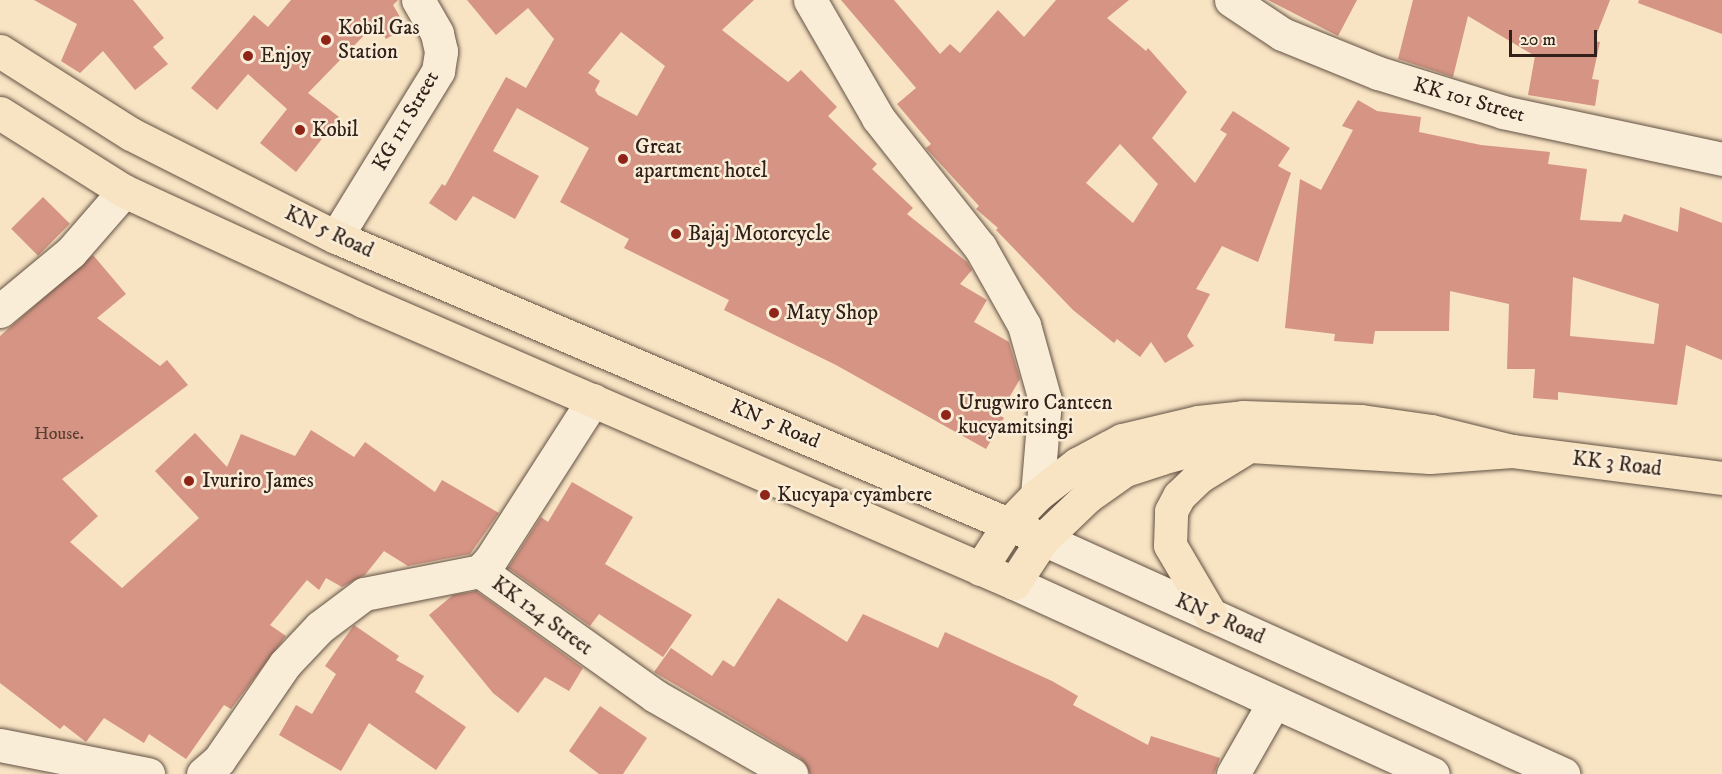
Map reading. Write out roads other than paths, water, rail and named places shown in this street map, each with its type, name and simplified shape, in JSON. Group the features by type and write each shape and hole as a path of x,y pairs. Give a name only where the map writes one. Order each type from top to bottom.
{"highway":[{"name":"KN 5 Road","path":"0,51 131,134 336,237 1043,539"},
{"path":"0,113 124,191 363,301 1014,583 1043,539 1088,496 1125,470 1199,448 1250,446 1430,458 1512,451"},
{"path":"980,569 1009,524 1037,495 1077,464 1122,440 1160,428 1243,417 1361,421 1431,431 1512,451"},
{"path":"1211,615 1170,545 1171,510 1179,496 1200,476 1250,446"},
{"name":"KK 3 Road","path":"1512,451 1722,478"}],"street":[{"name":"KG 111 Street","path":"336,237 438,72 441,51 437,33 418,0"},
{"path":"810,0 878,118 980,247 1024,325 1045,400 1037,495"},
{"name":"KK 101 Street","path":"1231,0 1282,34 1378,73 1503,112 1722,159"},
{"path":"0,310 71,252 124,191"},
{"path":"480,571 491,560 593,400"},
{"name":"KN 5 Road","path":"1043,539 1563,774"},
{"name":"KK 124 Street","path":"203,774 219,760 285,664 320,627 364,594 480,571 655,696 791,774"},
{"path":"1014,583 1433,774"},
{"path":"1233,774 1274,702"},
{"path":"0,745 148,774"}],"place":[{"name":"Kobil Gas Station","path":"326,40"},
{"name":"Enjoy","path":"248,56"},
{"name":"Kobil","path":"300,130"},
{"name":"Great apartment hotel","path":"623,159"},
{"name":"Bajaj Motorcycle","path":"676,234"},
{"name":"Maty Shop","path":"774,313"},
{"name":"Urugwiro Canteen kucyamitsingi","path":"946,415"},
{"name":"Ivuriro James","path":"189,481"},
{"name":"Kucyapa cyambere","path":"765,495"}]}
